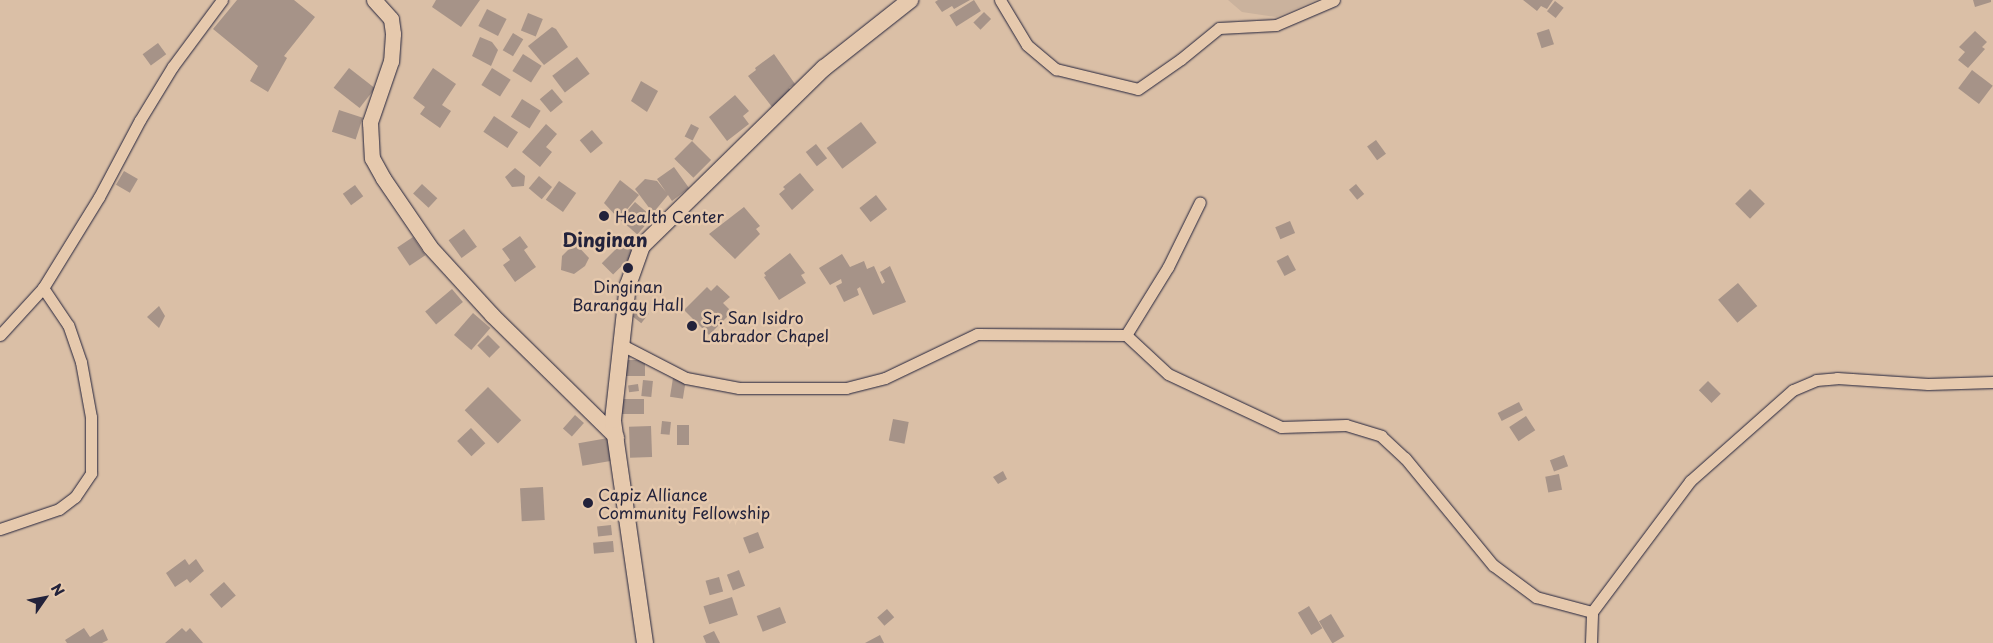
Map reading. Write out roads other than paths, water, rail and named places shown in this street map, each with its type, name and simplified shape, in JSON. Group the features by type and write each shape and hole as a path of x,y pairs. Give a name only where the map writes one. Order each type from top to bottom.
{"main road":[{"path":"645,643 613,420 628,285 642,246 824,68 910,0"}],"street":[{"path":"0,335 44,288 99,197 140,120 173,66 222,0"},
{"path":"374,0 391,19 392,34 391,61 370,122 372,158 383,178 430,247 492,315 616,437"},
{"path":"1000,0 1028,46 1056,69 1138,89 1181,59 1219,28 1276,25 1334,0"},
{"path":"1126,335 1168,267 1200,202"},
{"path":"0,530 59,509 75,497 91,473 91,417 81,362 68,325 44,288"},
{"path":"620,344 686,378 739,388 846,388 885,378 977,334 1126,335 1168,374 1281,427 1346,425 1381,436 1405,458 1493,565 1536,597 1592,612"},
{"path":"1592,643 1592,612 1690,481 1793,390 1816,380 1837,378 1928,384 1993,382"}],"place":[{"name":"Health Center","path":"604,216"},
{"name":"Dinginan Barangay Hall","path":"628,268"},
{"name":"Sr. San Isidro Labrador Chapel","path":"692,326"},
{"name":"Capiz Alliance Community Fellowship","path":"588,503"}],"district":[{"name":"Dinginan","path":"605,240"}]}
